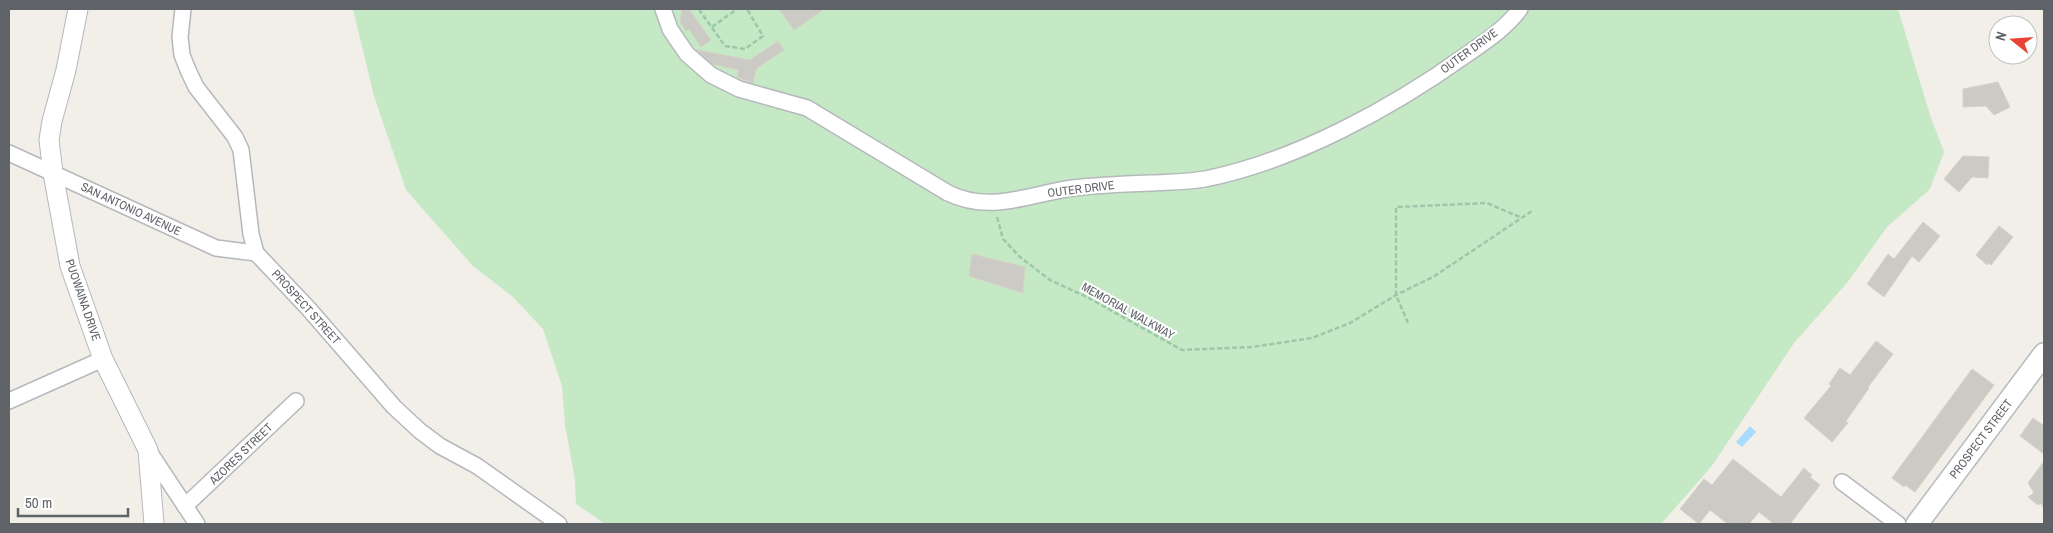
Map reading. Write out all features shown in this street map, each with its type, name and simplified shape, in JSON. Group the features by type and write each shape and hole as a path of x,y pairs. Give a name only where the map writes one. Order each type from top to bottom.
{"main road":[{"name":"PROSPECT STREET","path":"1917,524 2042,363"}],"street":[{"name":"PUOWAINA DRIVE","path":"78,9 49,140 53,173 70,266 103,359 148,450 154,524"},
{"path":"183,9 180,37 182,55 188,70 196,87 235,137 241,150 251,234 256,253"},
{"name":"OUTER DRIVE","path":"663,9 670,29 687,54 698,65 718,79 739,89 807,108 948,193 969,201 992,203 1071,189 1205,179 1267,161 1347,126 1412,91 1480,45 1512,19 1520,9"},
{"name":"SAN ANTONIO AVENUE","path":"9,154 216,248 256,253"},
{"name":"PROSPECT STREET","path":"256,253 308,308 394,407 440,446 477,466 559,524"},
{"path":"9,401 103,359"},
{"name":"AZORES STREET","path":"185,506 296,401"},
{"path":"148,450 197,524"},
{"path":"1842,482 1898,524"}],"path":[{"path":"700,9 725,46 745,48 763,36 747,9"},
{"path":"712,28 737,9"},
{"name":"MEMORIAL WALKWAY","path":"992,203 1003,240 1020,258 1050,280 1120,315 1182,350 1252,347 1312,338 1350,323 1396,295 1434,277 1532,212"},
{"path":"1408,324 1396,295 1396,208 1487,203 1522,218"}],"green space":[{"path":"353,9 1898,9 1930,115 1944,152 1930,189 1887,227 1847,283 1794,343 1711,467 1661,524 605,524 576,504 575,480 565,425 562,386 543,329 512,296 473,266 406,190 374,96"}],"water":[{"path":"1750,426 1756,432 1742,447 1736,442"}],"building":[{"path":"682,9 689,9 711,40 701,47 689,29 686,31 680,22"},
{"path":"779,9 824,9 794,30"},
{"path":"778,41 784,50 756,69 753,83 737,77 739,70 712,64 697,50 750,60"},
{"path":"1998,82 2010,107 1994,115 1986,106 1963,107 1963,89"},
{"path":"1963,156 1989,157 1988,178 1972,177 1959,192 1944,179"},
{"path":"1923,222 1940,236 1919,262 1912,256 1884,297 1867,284 1888,254 1894,259"},
{"path":"1999,226 2013,237 1991,265 1988,263 1987,265 1976,255"},
{"path":"972,254 1025,267 1023,293 969,276"},
{"path":"1876,341 1893,354 1868,387 1846,421 1848,423 1832,442 1804,418 1831,386 1829,384 1840,368 1850,375"},
{"path":"1972,369 1994,385 1915,492 1905,485 1904,487 1892,478"},
{"path":"2033,418 2044,426 2044,454 2020,436"},
{"path":"1733,459 1781,497 1804,468 1812,475 1810,477 1820,485 1790,524 1774,524 1759,512 1749,524 1728,524 1710,510 1699,524 1680,509 1704,479 1712,485"},
{"path":"2044,461 2044,509 2041,503 2038,505 2028,497 2034,493 2028,483"}]}
